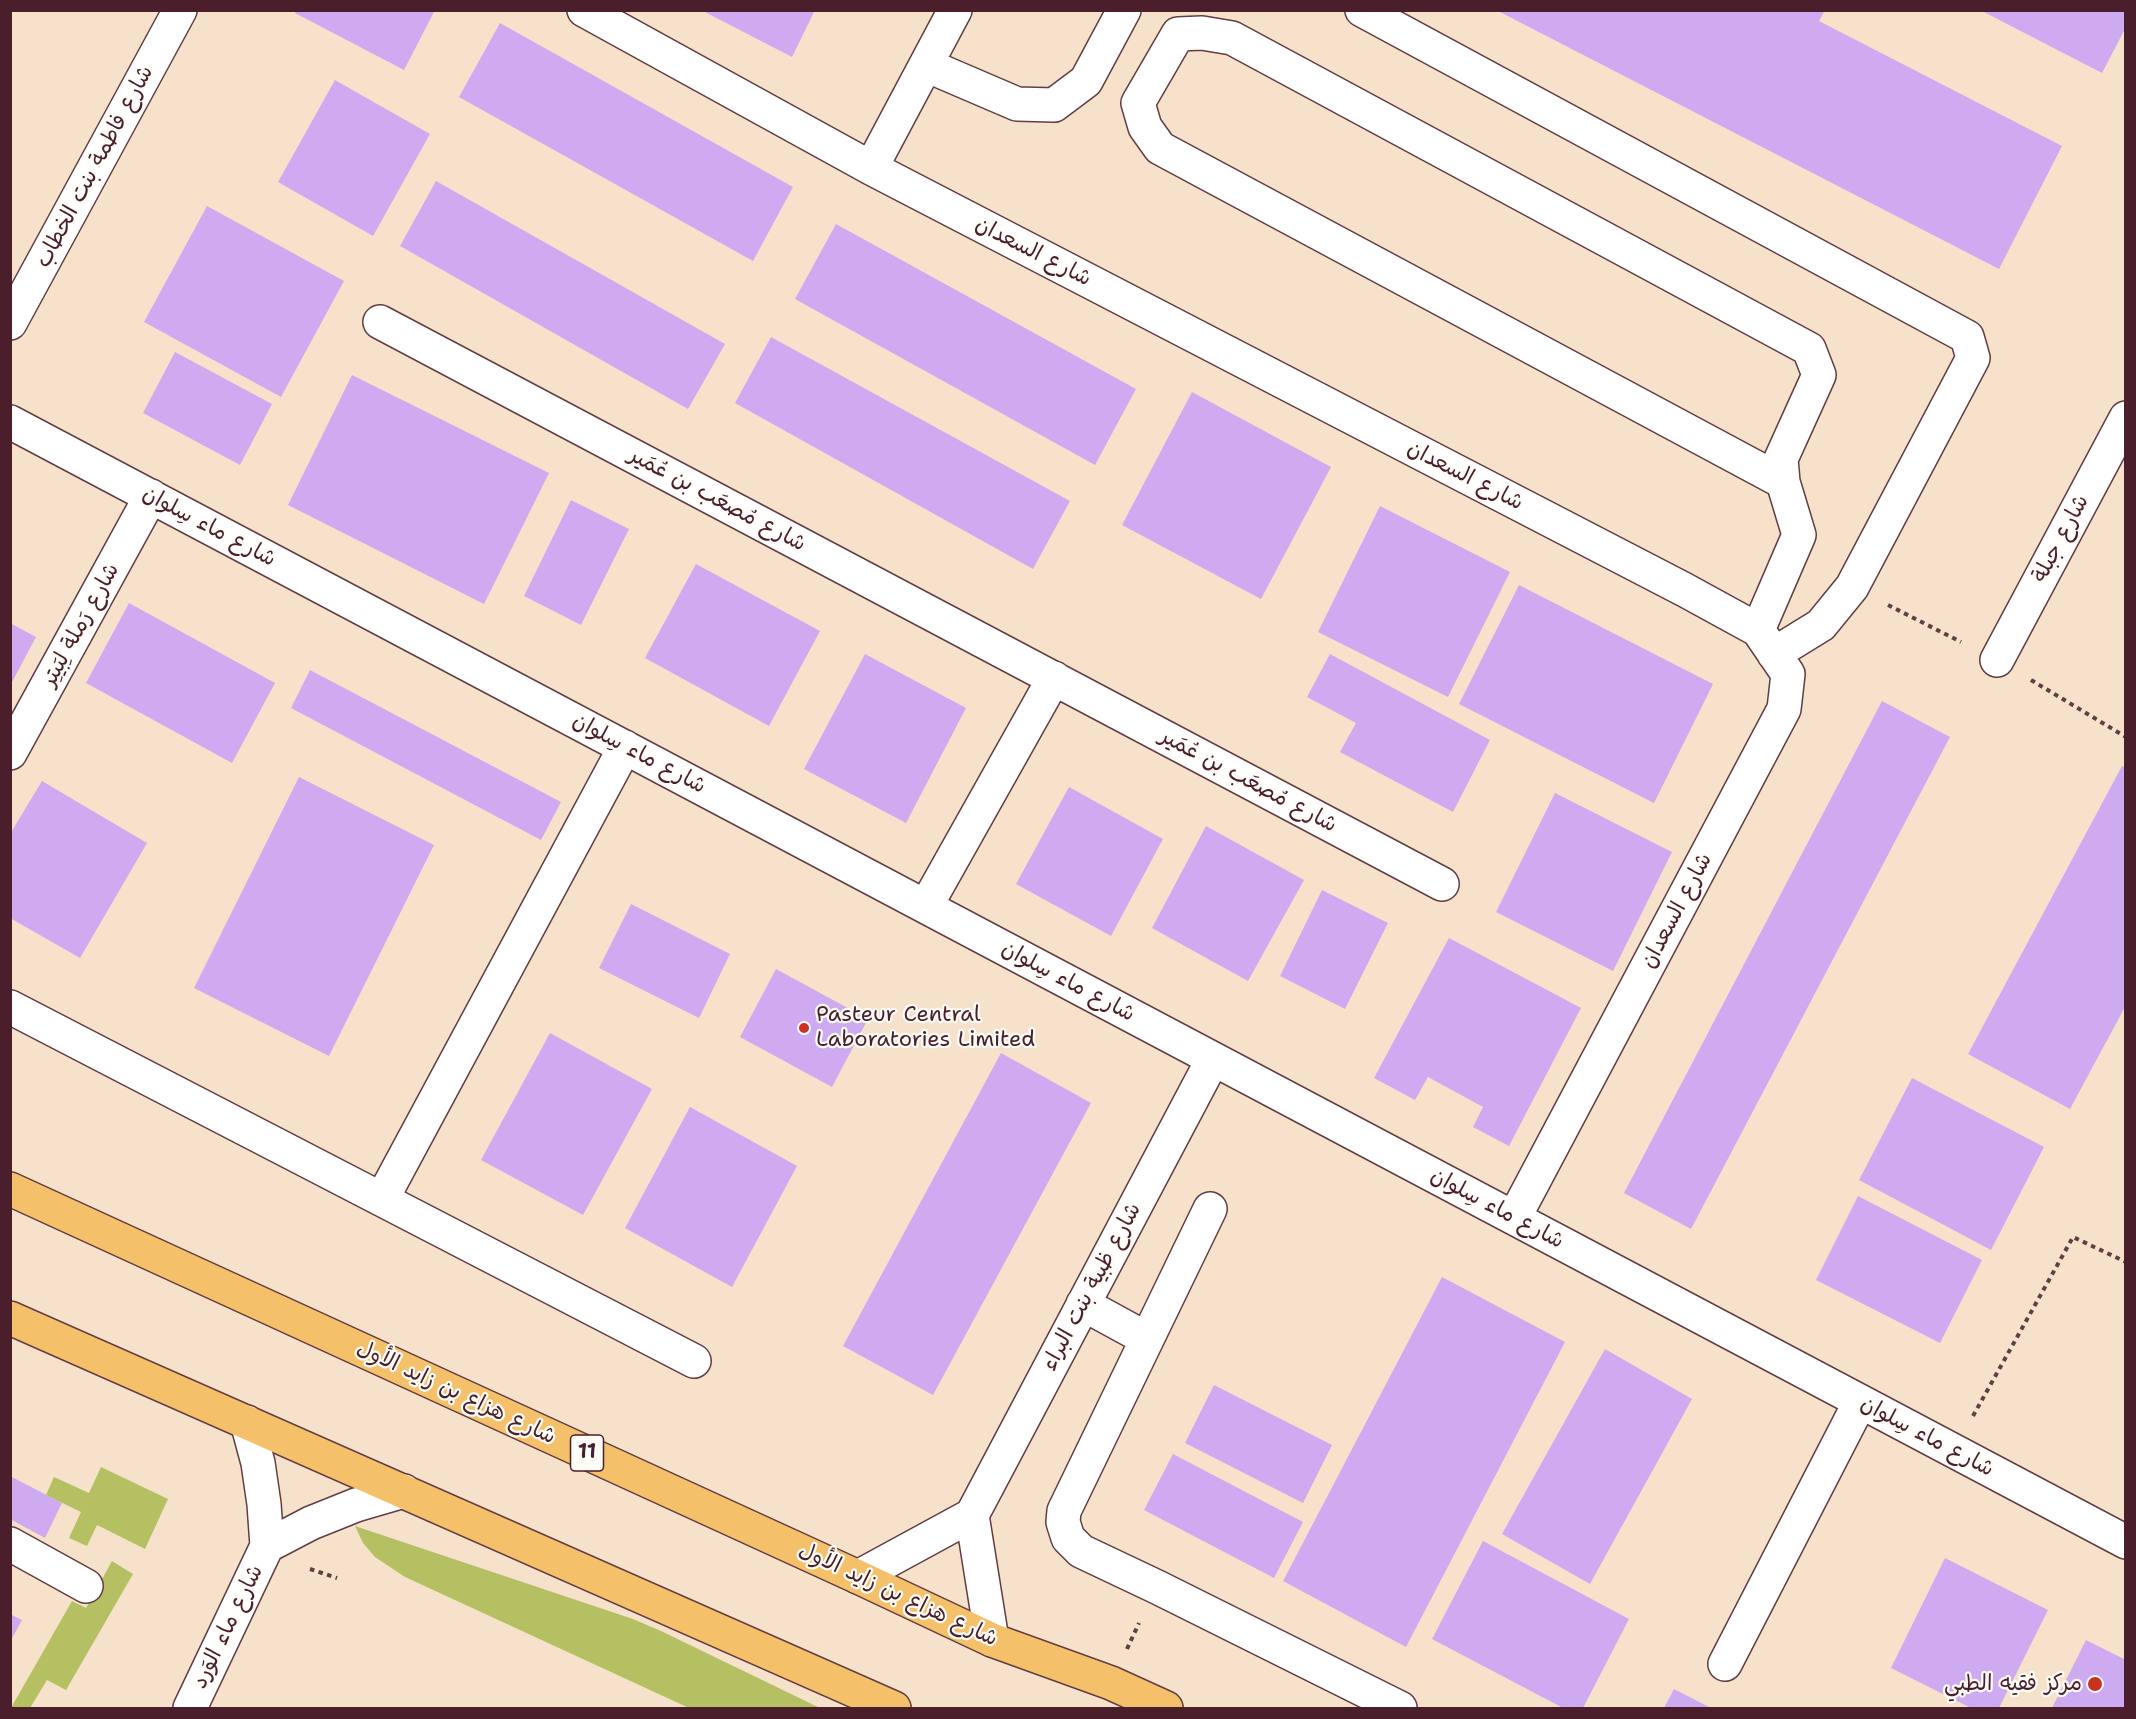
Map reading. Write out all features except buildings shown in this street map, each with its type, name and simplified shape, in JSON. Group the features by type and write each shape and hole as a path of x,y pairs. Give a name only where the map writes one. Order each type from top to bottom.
{"main road":[{"name":"شارع هزاع بن زايد الأول","path":"10,1189 992,1640 1111,1683 1166,1708"},
{"path":"10,1318 894,1708"}],"street":[{"name":"شارع فاطمة بنت الخطاب","path":"10,323 180,10"},
{"name":"شارع السعدان","path":"584,10 871,168 1685,590 1766,642 1788,674 1784,709 1514,1218"},
{"path":"871,168 955,10"},
{"path":"926,65 1017,104 1054,105 1086,81 1124,10"},
{"path":"1362,10 1967,337 1973,358 1852,587 1821,625 1766,642"},
{"path":"1766,642 1799,535 1783,482 1781,459 1819,375 1809,349 1232,38 1202,33 1178,34 1138,103 1145,127 1160,148 1783,482"},
{"name":"شارع مُصعَب بن عُمَير","path":"380,322 1442,884"},
{"name":"شارع جبلة","path":"1997,660 2126,418"},
{"name":"شارع ماء سِلوان","path":"10,422 2126,1542"},
{"name":"شارع رَملة لِبَيتِر","path":"10,753 151,496"},
{"path":"926,906 1054,678"},
{"path":"382,1199 625,747"},
{"path":"10,1007 694,1360"},
{"name":"شارع ظبية بنت البراء","path":"972,1515 1213,1059"},
{"path":"1210,1209 1064,1512 1063,1522 1068,1538 1081,1551 1400,1708"},
{"path":"1083,1304 1147,1339"},
{"path":"1725,1664 1860,1402"},
{"name":"شارع ماء الوَرد","path":"190,1708 267,1546 258,1463 248,1422"},
{"name":"شارع ماء الوَرد","path":"267,1546 311,1523 356,1505 404,1491"},
{"path":"858,1577 972,1515 992,1640"},
{"path":"10,1544 86,1586"}],"path":[{"path":"1954,1451 2073,1237 2126,1262"},
{"path":"1111,1683 1156,1587"}],"green space":[{"path":"101,1467 168,1499 145,1549 97,1525 87,1546 69,1538 81,1512 46,1495 54,1477 89,1493"},
{"path":"355,1526 633,1619 820,1708 689,1708 405,1577 375,1557 363,1543"},
{"path":"112,1561 133,1574 66,1690 47,1680 30,1708 11,1708 72,1601 86,1608"}],"place":[{"name":"Pasteur Central Laboratories Limited","path":"804,1028"},
{"name":"مركز فقيه الطبي","path":"2095,1684"}]}
